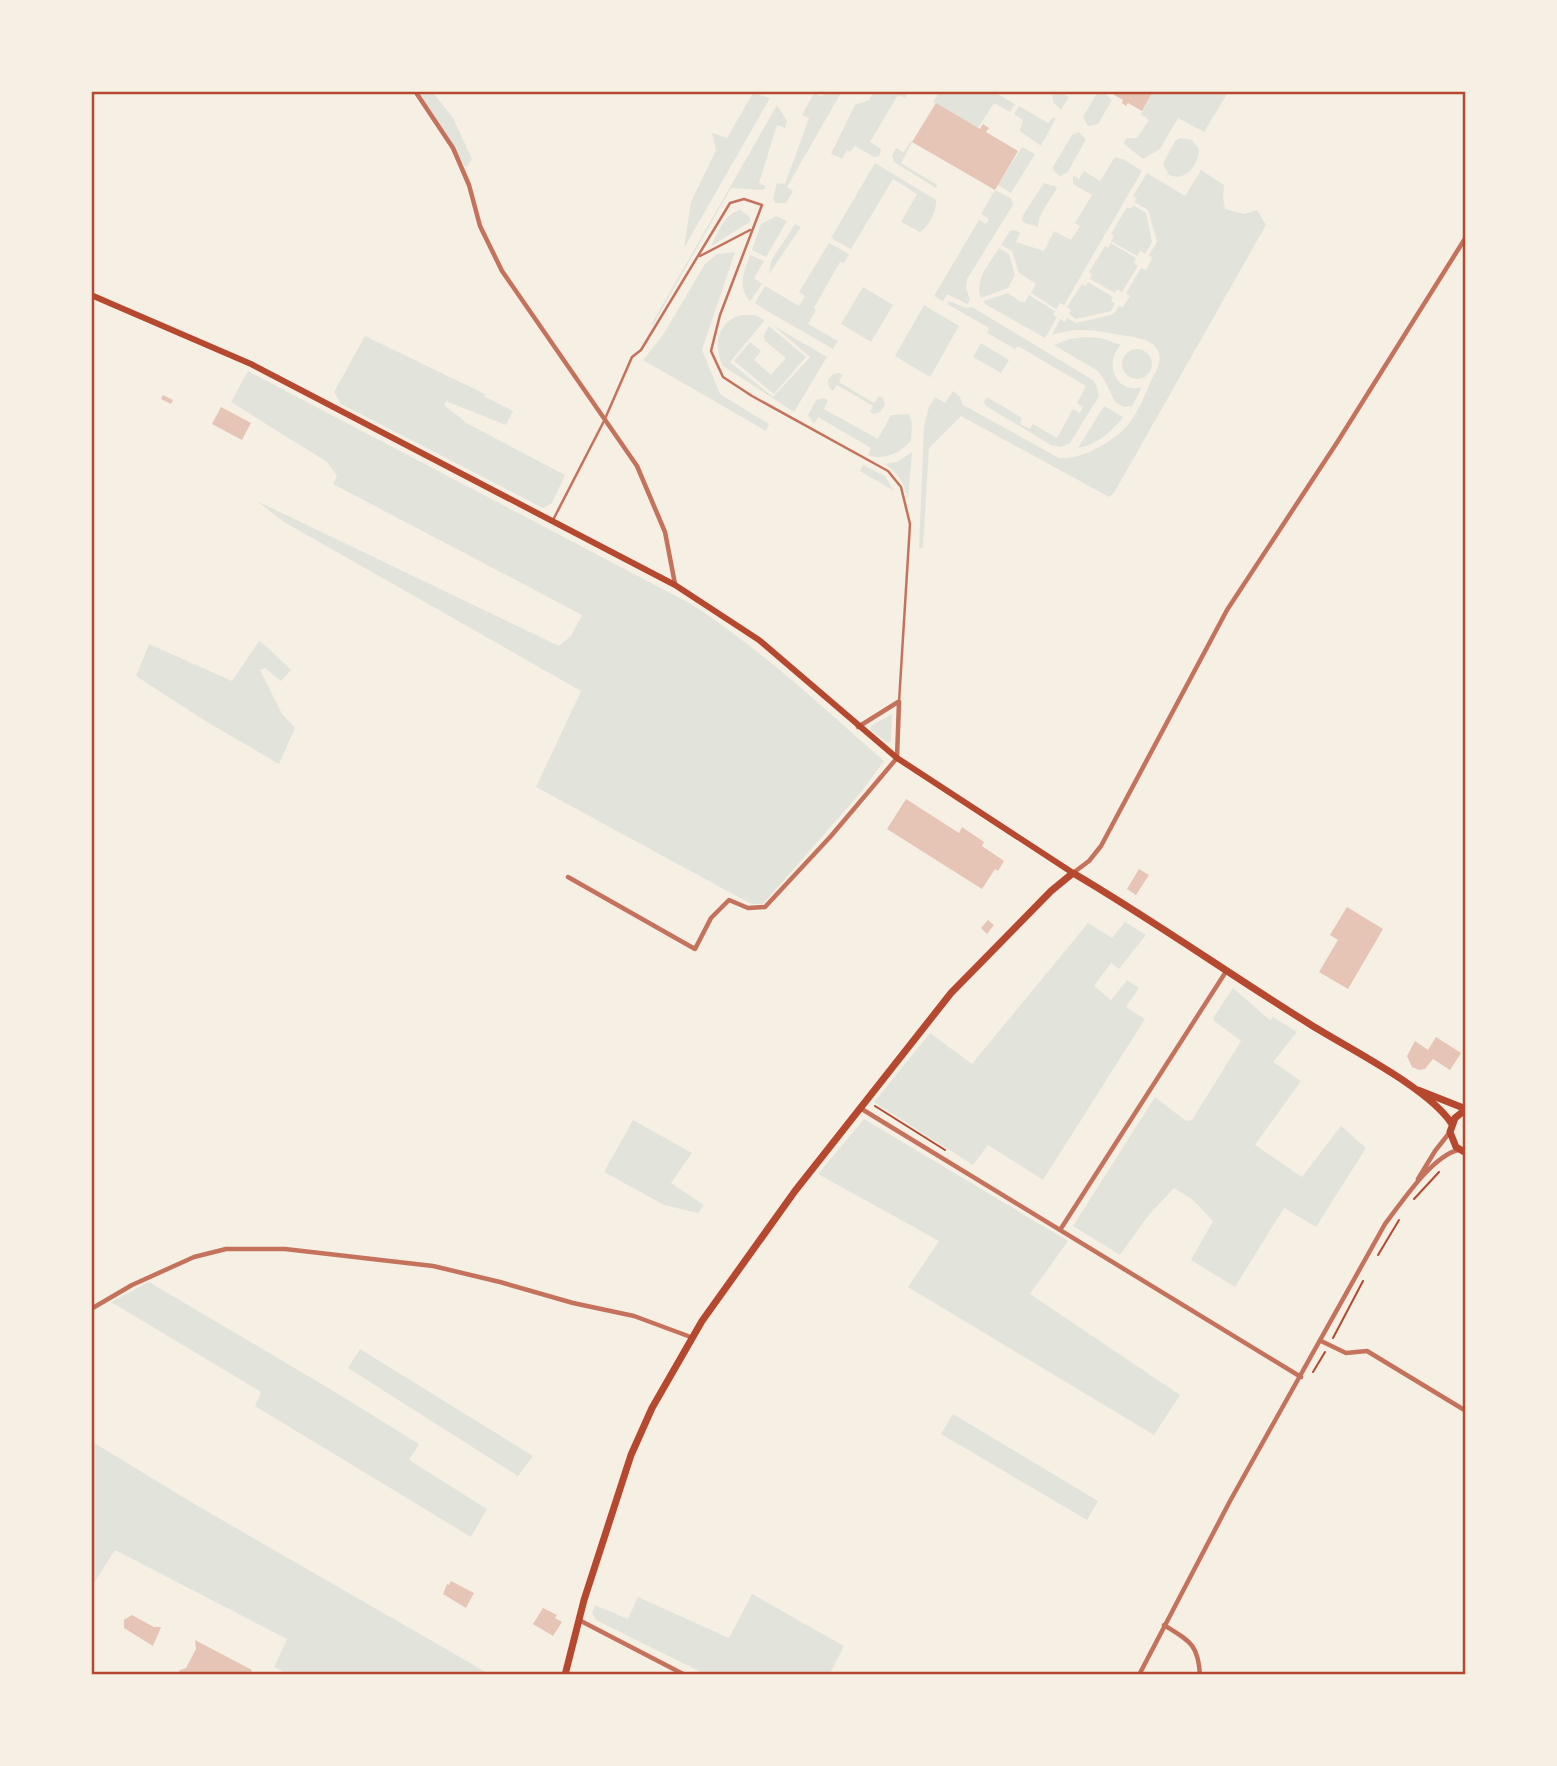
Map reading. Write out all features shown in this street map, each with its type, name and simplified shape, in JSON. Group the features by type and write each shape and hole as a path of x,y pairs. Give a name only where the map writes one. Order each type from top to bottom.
{"main road":[{"path":"91,295 251,364 675,585 759,640 897,758 1307,1023 1417,1090 1442,1109 1451,1128 1452,1140 1462,1152"},
{"path":"565,1675 579,1620 627,1467 652,1408 702,1321 733,1275 859,1108 963,980 1051,891 1073,873"},
{"path":"1417,1090 1436,1095 1466,1109"},
{"path":"1451,1128 1458,1114 1466,1109"}],"street":[{"path":"415,91 453,148 469,185 480,226 502,271 637,466 666,532 675,585"},
{"path":"1073,873 1098,850 1227,610 1338,441 1466,237"},
{"path":"858,727 899,702"},
{"path":"568,877 695,949 711,918 729,900 748,908 765,907 831,836 897,758 899,702"},
{"path":"1060,1230 1227,970"},
{"path":"859,1108 1301,1377"},
{"path":"1139,1675 1235,1492 1385,1224 1416,1183 1451,1128"},
{"path":"1416,1183 1441,1158 1462,1152"},
{"path":"91,1309 132,1285 194,1257 226,1249 285,1249 433,1266 573,1303 634,1316 688,1336"},
{"path":"1321,1340 1346,1353 1367,1351 1466,1411"},
{"path":"579,1620 685,1675"},
{"path":"1164,1625 1194,1645 1200,1675"}],"lane":[{"path":"553,520 604,421 632,357 641,350 730,203 744,199 762,205 720,316 711,351 723,377 752,396 888,471 901,487 910,524 899,702"},
{"path":"697,258 752,229"}],"path":[{"path":"1412,1202 1446,1163"},
{"path":"1378,1255 1401,1217"},
{"path":"1313,1372 1366,1276"}],"shaded area":[{"path":"418,91 432,91 453,118 472,159 466,168"},
{"path":"825,91 842,91 787,187 793,191 786,203 775,203 773,198 777,183 785,184 809,118 802,115 814,93 822,97"},
{"path":"874,91 909,91 905,98 898,95 870,142 881,149 879,156 874,157 855,146 850,152 847,150 842,159 831,154 855,105 869,100"},
{"path":"940,91 992,91 1015,104 1010,112 994,103 978,128 933,102"},
{"path":"1052,91 1069,97 1061,110 1053,102"},
{"path":"1098,91 1102,91 1112,100 1098,124 1088,126 1083,117"},
{"path":"1153,91 1229,91 1204,132 1178,118 1160,149 1143,159 1124,144 1126,138 1137,138 1149,120 1141,114"},
{"path":"753,93 770,98 684,248 691,202 716,150 712,133 727,138"},
{"path":"777,105 787,121 785,128 777,125 759,183 766,186 763,190 731,188 651,325"},
{"path":"1019,106 1048,123 1052,118 1056,118 1041,146 1020,131 1023,120 1014,114"},
{"path":"1079,132 1086,139 1068,172 1060,176 1053,167 1072,135"},
{"path":"1180,138 1192,140 1199,149 1194,167 1186,174 1175,177 1169,175 1163,164 1175,141"},
{"path":"911,141 901,163 937,185 936,188 894,162 892,156 896,148 904,152"},
{"path":"1022,147 1035,154 1011,193 998,185"},
{"path":"1115,157 1142,171 1064,305 1060,303 1056,309 1031,293 1036,284 1019,273 1012,251 1001,245 1010,231 1015,230 1020,233 1016,242 1044,251 1054,231 1071,240 1080,226 1075,223 1092,195 1073,184 1073,175 1079,179 1084,171 1100,181"},
{"path":"875,163 936,200 935,209 920,232 901,222 917,194 893,179 851,249 831,238"},
{"path":"1201,170 1224,185 1225,209 1244,214 1257,210 1266,225 1114,493 1109,497 961,416 929,448 923,547 919,549 924,426 935,397 945,403 953,391 960,397 963,405 1059,458 1075,457 1094,450 1119,434 1129,423 1158,366 1160,359 1155,347 1142,339 1094,331 1077,330 1052,335 1060,319 1065,322 1067,318 1076,323 1114,314 1130,296 1126,293 1141,268 1146,270 1152,258 1149,255 1157,242 1148,210 1134,202 1137,198 1133,196 1147,173 1185,196"},
{"path":"1044,183 1057,187 1040,216 1038,227 1022,220"},
{"path":"995,190 1012,199 1013,205 967,279 966,288 970,300 967,304 947,294 943,301 934,296 979,220 986,224 989,219 981,214"},
{"path":"1133,205 1146,213 1152,242 1145,254 1140,251 1137,256 1111,241 1114,236 1111,234 1127,207 1131,209"},
{"path":"740,210 750,217 750,222 711,246 726,219"},
{"path":"776,216 787,221 766,257 752,250 761,224"},
{"path":"795,224 801,227 769,274 771,261"},
{"path":"829,243 849,254 844,263 840,262 808,324 838,341 833,349 755,303 765,286 799,306 805,296 799,292"},
{"path":"1111,243 1136,258 1134,263 1138,266 1122,292 1117,289 1115,293 1090,279 1092,274 1089,272 1105,246 1108,248"},
{"path":"999,248 1009,254 1015,275 1008,288 981,298 981,278"},
{"path":"735,252 702,350 720,394 769,424 766,431 643,360 663,335 705,264 717,254"},
{"path":"750,255 764,261 754,278 762,284 750,301 743,284"},
{"path":"1088,282 1113,297 1111,301 1115,303 1111,311 1076,319 1069,314 1071,310 1067,307 1082,284 1086,286"},
{"path":"863,287 893,305 871,342 841,324"},
{"path":"1008,293 1021,302 1025,302 1029,295 1055,311 1053,315 1057,317 1045,338 985,304 984,301"},
{"path":"949,301 966,308 972,307 1093,380 1099,396 1070,443 1061,447 1051,445 986,406 984,402 987,397 1022,418 1020,424 1030,429 1033,424 1057,438 1073,409 1080,413 1083,407 1077,403 1086,386 1018,346 1015,349 987,333 989,328 947,304"},
{"path":"924,305 959,326 930,377 895,356"},
{"path":"741,315 755,315 765,320 730,362 773,397 810,357 774,326 827,357 794,412 723,366 718,350 719,335 727,323"},
{"path":"769,326 806,357 774,394 734,361 750,342 761,351 754,360 771,375 786,358 765,341 764,335"},
{"path":"365,336 487,395 483,396 513,411 506,425 446,401 444,405 468,424 565,475 552,503 543,508 341,404 334,392"},
{"path":"1085,337 1101,338 1121,345 1113,360 1115,376 1125,386 1142,387 1132,406 1124,407 1115,402 1098,371 1054,345"},
{"path":"981,343 1009,360 1001,373 973,357"},
{"path":"1137,349 1148,353 1152,364 1148,375 1137,379 1126,375 1122,364 1126,353"},
{"path":"248,371 691,604 766,659 884,761 862,791 763,904 752,904 740,898 536,787 581,691 284,522 257,501 559,646 571,636 582,615 333,484 337,476 327,462 231,402"},
{"path":"833,374 843,375 839,382 874,403 879,396 883,398 885,405 880,412 870,412 873,406 837,385 833,391 828,380"},
{"path":"816,400 828,400 824,409 878,439 891,415 909,414 912,423 911,440 903,449 892,455 868,455 871,448 818,417 814,424 808,415"},
{"path":"1104,406 1123,417 1104,437 1078,448"},
{"path":"912,452 908,499 900,479 885,464 897,462"},
{"path":"863,465 885,476 894,491 860,471"},
{"path":"259,641 291,670 281,681 265,668 260,670 282,714 295,728 279,764 136,676 149,644 232,681"},
{"path":"892,714 891,741 888,743 871,730 871,726"},
{"path":"1125,922 1146,935 1119,969 1111,963 1094,986 1111,1000 1127,980 1139,988 1126,1007 1145,1019 1043,1180 988,1145 973,1165 874,1102 930,1033 972,1064 1088,923 1112,938"},
{"path":"1233,988 1270,1020 1273,1017 1297,1032 1273,1062 1301,1081 1255,1145 1302,1177 1341,1126 1366,1148 1316,1227 1284,1208 1235,1287 1191,1260 1213,1221 1193,1200 1174,1188 1147,1217 1120,1255 1073,1226 1155,1097 1186,1121 1192,1120 1241,1041 1213,1018"},
{"path":"864,1119 1068,1241 1030,1294 1180,1395 1154,1435 908,1287 939,1241 818,1174"},
{"path":"633,1120 692,1153 671,1183 704,1205 698,1213 664,1205 604,1172"},
{"path":"149,1282 419,1444 409,1460 487,1509 471,1537 255,1406 261,1392 111,1302"},
{"path":"360,1349 533,1456 518,1476 348,1368"},
{"path":"953,1414 1098,1501 1087,1520 941,1434"},
{"path":"91,1441 196,1505 491,1675 289,1675 274,1667 287,1639 115,1550 91,1588"},
{"path":"752,1594 844,1646 829,1675 707,1675 596,1620 592,1613 595,1605 628,1619 638,1597 729,1638"}],"building":[{"path":"1116,91 1153,91 1142,111 1128,103 1126,106 1122,103 1123,100 1114,95"},
{"path":"936,103 980,129 983,124 989,128 986,132 1018,151 995,190 912,142"},
{"path":"163,395 173,400 171,404 161,399"},
{"path":"221,407 251,423 242,440 212,424"},
{"path":"906,799 959,833 962,827 984,842 982,846 1004,861 998,871 995,869 982,889 887,829"},
{"path":"1139,869 1149,875 1136,895 1127,889"},
{"path":"1347,907 1383,929 1348,989 1319,972 1338,940 1330,935"},
{"path":"988,920 994,925 987,934 981,928"},
{"path":"1436,1037 1461,1053 1450,1070 1433,1059 1425,1069 1412,1067 1407,1056 1415,1041 1428,1050"},
{"path":"451,1581 474,1593 466,1608 443,1594"},
{"path":"543,1608 557,1615 555,1618 562,1622 553,1636 533,1624"},
{"path":"132,1615 154,1627 161,1627 153,1646 124,1628 124,1620"},
{"path":"195,1640 252,1670 249,1675 178,1673 186,1668 196,1649"}]}
